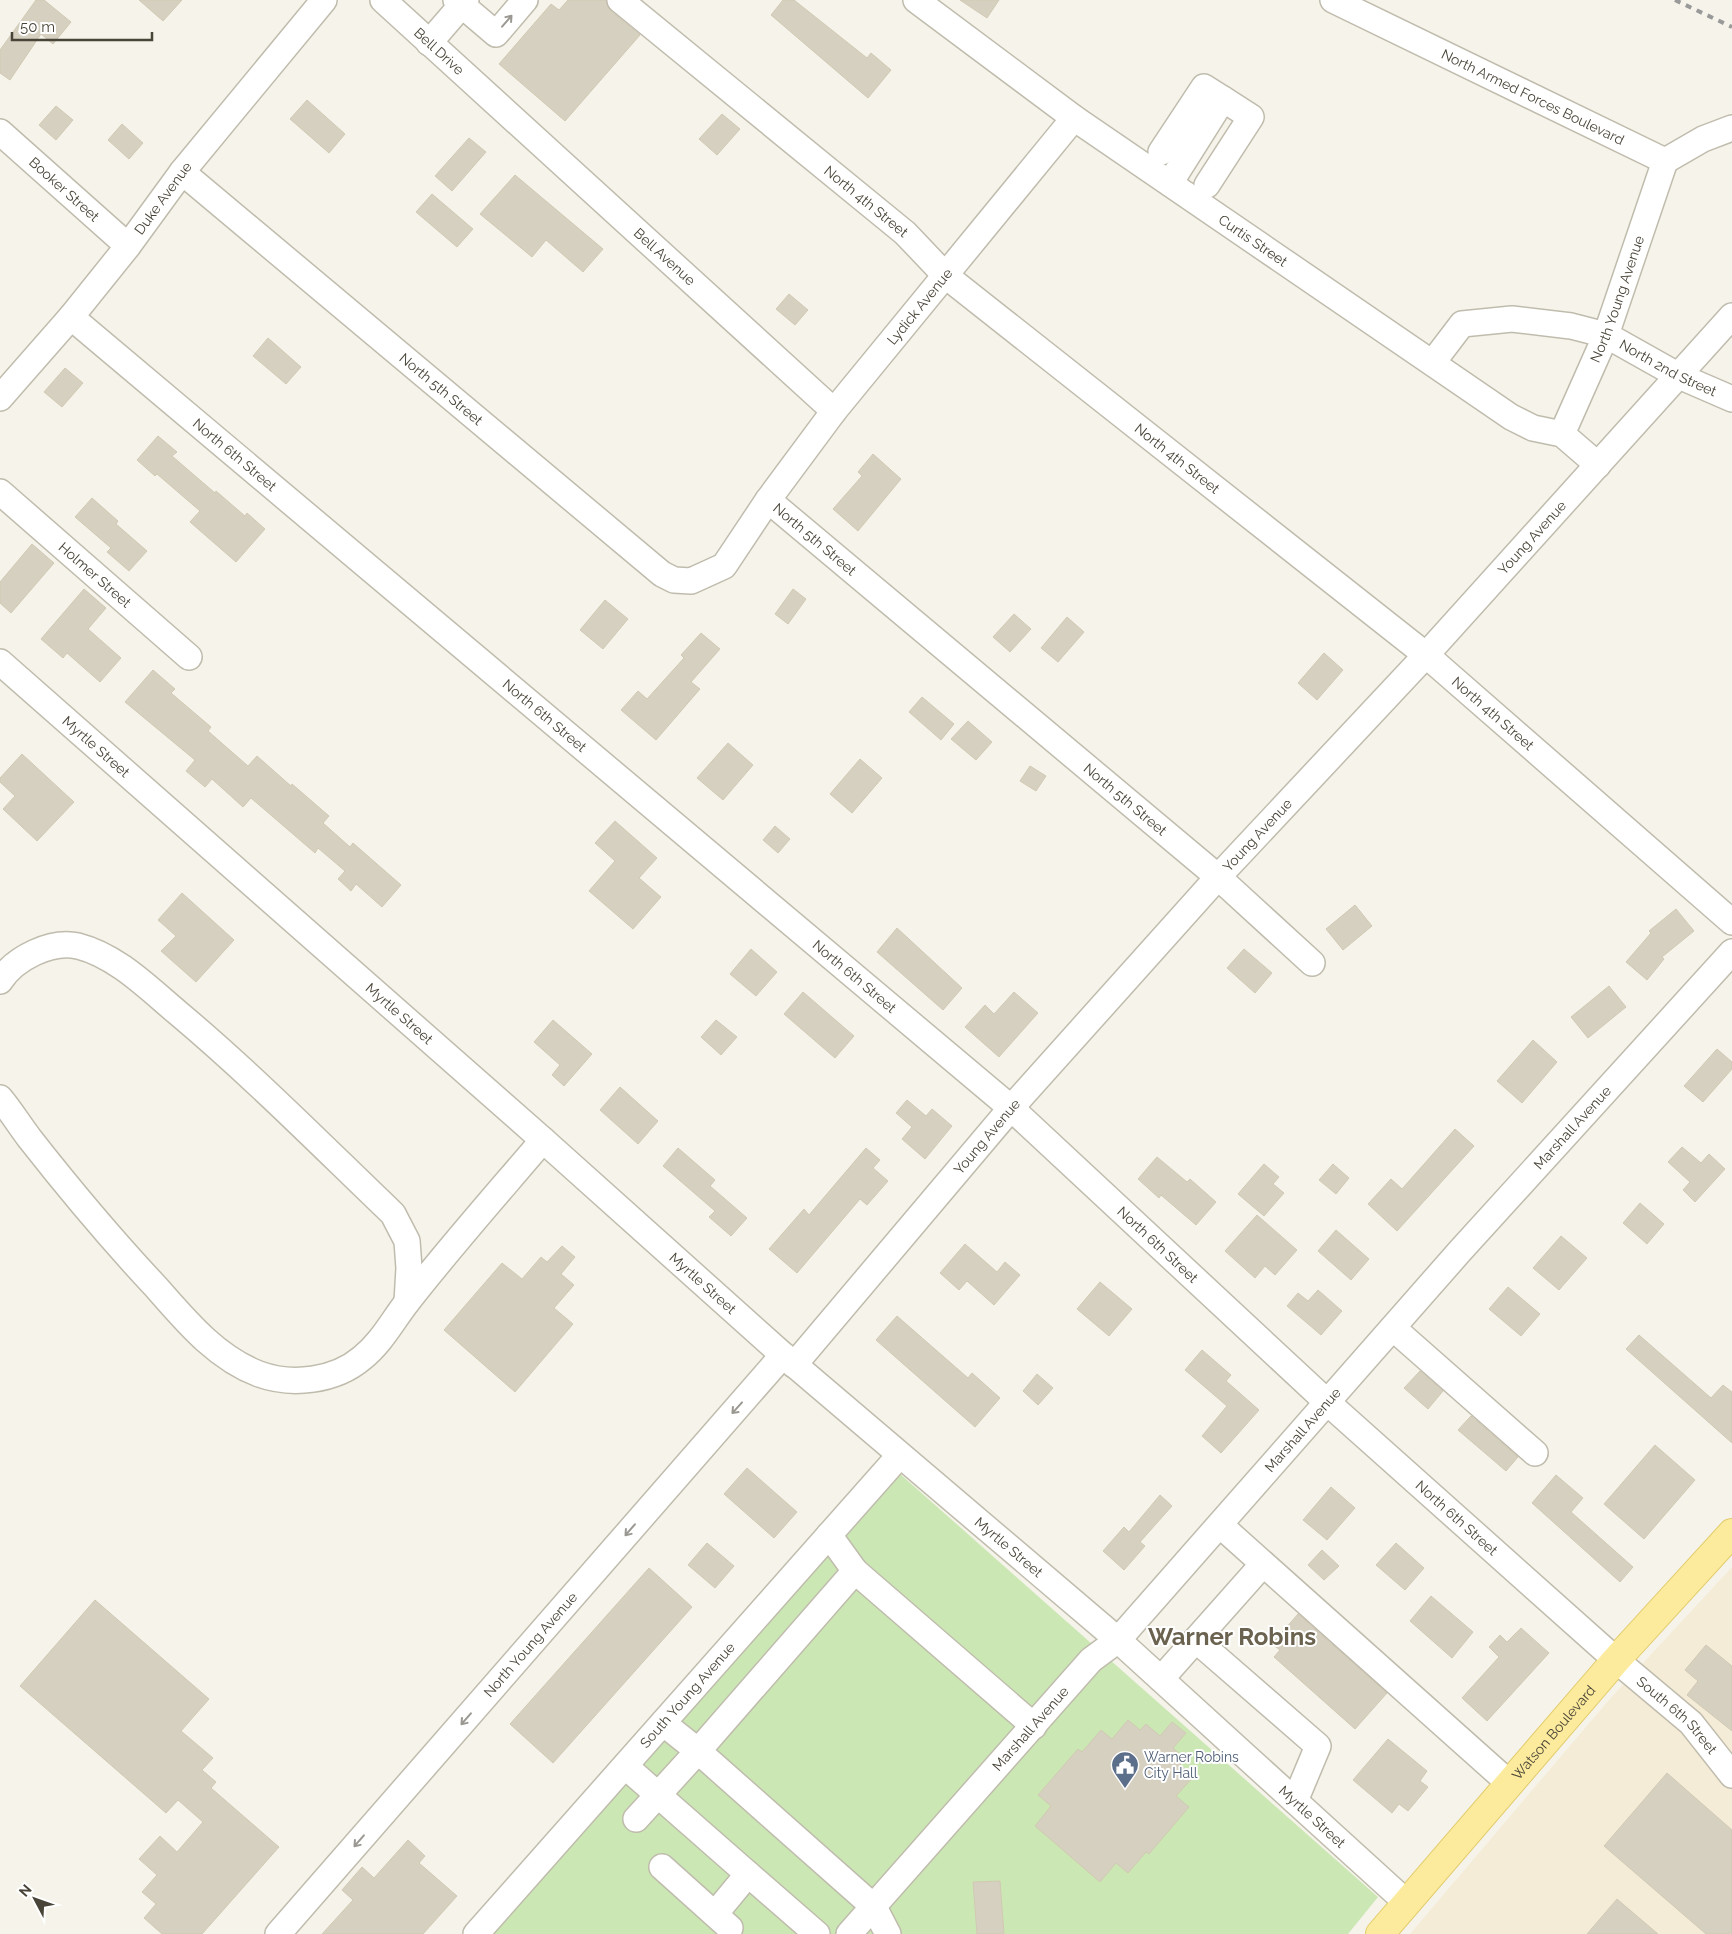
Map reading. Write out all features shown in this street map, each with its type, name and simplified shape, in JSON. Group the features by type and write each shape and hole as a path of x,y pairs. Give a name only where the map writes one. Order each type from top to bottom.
{"main road":[{"name":"Watson Boulevard","path":"1380,1934 1616,1660 1732,1534"}],"street":[{"name":"Duke Avenue","path":"0,398 71,317 128,246 182,172 324,0"},
{"name":"Bell Drive","path":"382,0 496,104"},
{"path":"429,42 461,2 496,34 526,0"},
{"name":"North 4th Street","path":"620,0 905,233 946,276 1426,655 1732,922"},
{"name":"North Armed Forces Boulevard","path":"1334,0 1666,162"},
{"name":"Curtis Street","path":"931,4 1074,118 1518,421 1533,428 1562,434 1598,465"},
{"path":"1161,152 1204,87 1251,116 1207,185"},
{"path":"1170,183 1223,99"},
{"name":"Bell Avenue","path":"496,104 834,411"},
{"name":"Lydick Avenue","path":"768,500 834,411 1074,118"},
{"path":"1666,162 1703,139 1732,128"},
{"name":"Booker Street","path":"0,132 128,246"},
{"name":"North Young Avenue","path":"1562,434 1606,335 1666,162"},
{"name":"North 5th Street","path":"182,172 662,574 674,580 691,581 724,566 768,500 1218,877 1312,963"},
{"name":"Young Avenue","path":"788,1360 1218,877 1426,655 1732,316"},
{"name":"North 6th Street","path":"71,317 1011,1108 1328,1403 1616,1660"},
{"name":"North 2nd Street","path":"1433,362 1462,324 1512,319 1571,326 1606,335 1679,376 1732,399"},
{"name":"Holmer Street","path":"0,492 189,657"},
{"name":"Myrtle Street","path":"0,662 543,1140 788,1360 1118,1640 1406,1902"},
{"path":"0,981 5,973 34,953 55,944 76,946 96,952 132,974 225,1053 393,1214 407,1241 409,1268 407,1302"},
{"name":"Marshall Avenue","path":"850,1934 1091,1660 1118,1640 1328,1403 1466,1243 1732,952"},
{"path":"0,1098 60,1175 139,1269 189,1324 210,1344 258,1374 284,1381 309,1379 339,1372 362,1359 384,1337 407,1302 543,1140"},
{"path":"1393,1328 1536,1453"},
{"name":"North Young Avenue","path":"278,1934 788,1360"},
{"name":"South Young Avenue","path":"476,1934 899,1456"},
{"path":"1220,1525 1509,1783"},
{"path":"829,1535 855,1571 1034,1726"},
{"path":"1161,1680 1263,1564"},
{"path":"636,1819 855,1571"},
{"path":"1196,1640 1318,1746 1295,1802"},
{"name":"South 6th Street","path":"1616,1660 1691,1723 1732,1775"},
{"path":"663,1723 698,1751 874,1907 888,1934"},
{"path":"625,1766 817,1934"},
{"path":"662,1867 722,1921 748,1874"}],"shaded area":[{"path":"1732,1567 1732,1934 1410,1934 1608,1701"}],"green space":[{"path":"891,1466 1378,1897 1348,1934 482,1934"}],"building":[{"path":"36,0 44,0 71,22 53,44 41,34 10,80 0,73 0,50"},
{"path":"139,0 182,0 163,21"},
{"path":"568,0 606,0 611,11 640,35 565,121 499,64 551,4 559,10"},
{"path":"783,0 794,0 867,58 871,53 891,70 868,98 771,15"},
{"path":"960,0 999,0 987,18"},
{"path":"307,100 345,134 329,153 290,119"},
{"path":"56,106 73,120 56,140 39,125"},
{"path":"722,114 740,129 717,155 699,139"},
{"path":"122,124 143,143 129,159 108,140"},
{"path":"469,138 486,152 452,191 435,176"},
{"path":"515,175 603,249 583,272 546,240 532,257 480,214"},
{"path":"432,194 473,229 457,247 416,212"},
{"path":"789,294 808,310 795,325 776,309"},
{"path":"268,338 301,367 286,384 253,356"},
{"path":"65,368 83,383 62,407 44,392"},
{"path":"158,436 177,452 172,456 215,493 216,491 245,516 247,513 265,529 236,562 190,522 200,511 157,474 155,476 137,460"},
{"path":"873,454 901,479 858,531 833,509 862,476 858,472"},
{"path":"92,498 118,521 116,524 147,551 129,571 107,552 111,548 75,517"},
{"path":"32,544 54,563 11,613 0,603 0,582"},
{"path":"84,589 106,608 88,629 121,658 100,682 67,653 63,658 41,639"},
{"path":"793,589 806,599 788,624 775,614"},
{"path":"605,600 628,619 603,649 580,630"},
{"path":"1014,614 1031,629 1010,652 993,637"},
{"path":"1067,617 1084,632 1058,662 1041,648"},
{"path":"701,633 720,649 691,682 700,689 656,740 621,710 638,691 647,699 684,658 681,655"},
{"path":"1324,653 1343,670 1317,700 1298,683"},
{"path":"153,670 175,689 171,693 211,727 208,731 248,766 257,756 329,816 323,823 350,847 353,843 401,885 382,907 356,884 351,891 338,879 345,871 318,848 315,853 251,798 243,807 212,779 205,787 186,771 195,760 125,702"},
{"path":"922,697 954,724 941,740 909,712"},
{"path":"968,721 992,742 976,760 951,739"},
{"path":"728,743 753,765 723,800 697,778"},
{"path":"22,754 74,802 37,841 3,809 15,796 0,782 0,778"},
{"path":"860,759 882,778 852,813 830,794"},
{"path":"1030,766 1046,776 1036,791 1020,781"},
{"path":"615,821 657,858 639,878 661,897 633,929 589,891 615,861 595,843"},
{"path":"775,826 790,839 778,853 763,840"},
{"path":"182,893 234,940 196,982 161,951 176,936 158,920"},
{"path":"1355,905 1372,926 1343,950 1326,929"},
{"path":"1676,909 1694,931 1662,957 1664,959 1647,980 1626,962 1651,933 1649,931"},
{"path":"897,928 962,988 943,1010 877,952"},
{"path":"751,949 777,972 756,996 730,974"},
{"path":"1244,949 1272,973 1255,993 1227,968"},
{"path":"1609,986 1626,1007 1588,1038 1571,1017"},
{"path":"803,992 854,1036 835,1058 784,1014"},
{"path":"1014,992 1038,1013 999,1057 965,1027 985,1005 994,1014"},
{"path":"553,1020 592,1054 564,1086 552,1075 560,1065 534,1042"},
{"path":"716,1020 737,1037 721,1055 701,1037"},
{"path":"1533,1040 1557,1062 1522,1103 1497,1081"},
{"path":"1717,1049 1732,1062 1732,1069 1703,1102 1684,1086"},
{"path":"620,1087 658,1121 638,1144 600,1110"},
{"path":"907,1100 926,1116 932,1109 952,1126 925,1159 902,1139 912,1127 896,1113"},
{"path":"1455,1129 1474,1146 1397,1231 1368,1204 1391,1179 1402,1189"},
{"path":"1682,1147 1701,1163 1709,1154 1725,1169 1695,1202 1683,1190 1690,1182 1668,1162"},
{"path":"678,1148 715,1180 710,1186 747,1218 731,1236 709,1217 715,1211 663,1166"},
{"path":"866,1148 880,1160 873,1168 888,1181 867,1205 860,1199 797,1273 769,1249 804,1209 809,1215"},
{"path":"1157,1157 1187,1182 1190,1179 1216,1202 1196,1225 1161,1195 1159,1198 1138,1179"},
{"path":"1264,1164 1279,1177 1273,1184 1284,1193 1264,1216 1238,1194"},
{"path":"1333,1164 1349,1178 1336,1194 1319,1180"},
{"path":"1640,1203 1664,1224 1647,1244 1623,1223"},
{"path":"1257,1215 1297,1250 1275,1275 1265,1266 1255,1278 1225,1251"},
{"path":"1336,1230 1369,1259 1351,1280 1318,1251"},
{"path":"1561,1236 1587,1258 1559,1290 1533,1268"},
{"path":"965,1244 997,1272 1005,1262 1020,1275 994,1305 967,1281 959,1290 940,1273"},
{"path":"562,1246 575,1257 561,1274 574,1285 554,1308 573,1324 515,1392 444,1330 502,1263 522,1279 541,1257 547,1262"},
{"path":"1100,1282 1132,1309 1109,1336 1077,1309"},
{"path":"1508,1287 1540,1314 1521,1336 1489,1309"},
{"path":"1318,1290 1342,1311 1321,1335 1287,1306 1298,1293 1308,1301"},
{"path":"897,1316 968,1378 972,1373 1000,1398 975,1427 876,1340"},
{"path":"1639,1335 1711,1398 1723,1385 1732,1392 1732,1443 1626,1349"},
{"path":"1202,1350 1231,1375 1226,1381 1259,1410 1221,1453 1202,1436 1227,1406 1185,1370"},
{"path":"1420,1371 1443,1391 1428,1409 1404,1388"},
{"path":"1037,1374 1053,1388 1038,1405 1023,1391"},
{"path":"1471,1416 1518,1457 1506,1471 1458,1430"},
{"path":"1655,1445 1695,1480 1644,1539 1604,1504"},
{"path":"747,1468 797,1512 774,1538 724,1494"},
{"path":"1556,1475 1583,1498 1571,1512 1633,1567 1620,1582 1532,1503"},
{"path":"1331,1487 1355,1508 1327,1540 1303,1520"},
{"path":"1160,1495 1172,1506 1140,1542 1145,1546 1124,1570 1103,1551 1124,1527 1129,1532"},
{"path":"707,1543 734,1566 715,1588 688,1565"},
{"path":"1396,1543 1424,1568 1405,1590 1376,1565"},
{"path":"1322,1550 1339,1566 1324,1580 1308,1565"},
{"path":"649,1568 692,1607 553,1763 510,1724"},
{"path":"1431,1596 1473,1632 1452,1658 1410,1621"},
{"path":"95,1600 209,1699 181,1731 213,1758 202,1770 216,1782 211,1788 279,1847 202,1934 162,1934 144,1918 156,1904 142,1892 157,1875 139,1859 160,1836 177,1852 203,1822 178,1800 166,1813 20,1686"},
{"path":"1298,1614 1387,1693 1355,1729 1274,1657 1280,1650 1272,1644"},
{"path":"1521,1628 1549,1653 1487,1721 1462,1698 1499,1657 1489,1647 1500,1635 1507,1642"},
{"path":"1706,1645 1732,1666 1732,1731 1687,1695 1698,1681 1685,1670"},
{"path":"1128,1720 1140,1730 1146,1724 1160,1736 1172,1722 1186,1733 1173,1748 1185,1759 1180,1765 1194,1776 1176,1796 1189,1807 1149,1854 1146,1852 1128,1873 1116,1863 1100,1882 1035,1826 1051,1806 1038,1795 1078,1749 1082,1752 1101,1730 1112,1739"},
{"path":"1388,1739 1427,1771 1420,1781 1428,1787 1408,1811 1399,1804 1392,1813 1353,1780"},
{"path":"1667,1773 1732,1830 1732,1934 1706,1934 1604,1846"},
{"path":"408,1840 425,1856 419,1863 457,1896 423,1934 322,1934 353,1900 342,1890 362,1867 374,1878"},
{"path":"1000,1881 1004,1934 977,1934 973,1882"},
{"path":"1617,1899 1658,1934 1587,1934"}],"railway":[{"path":"1675,0 1732,27"}],"place":[{"name":"Warner Robins City Hall","path":"1125,1789"}],"district":[{"name":"Warner Robins","path":"1232,1637"}]}
